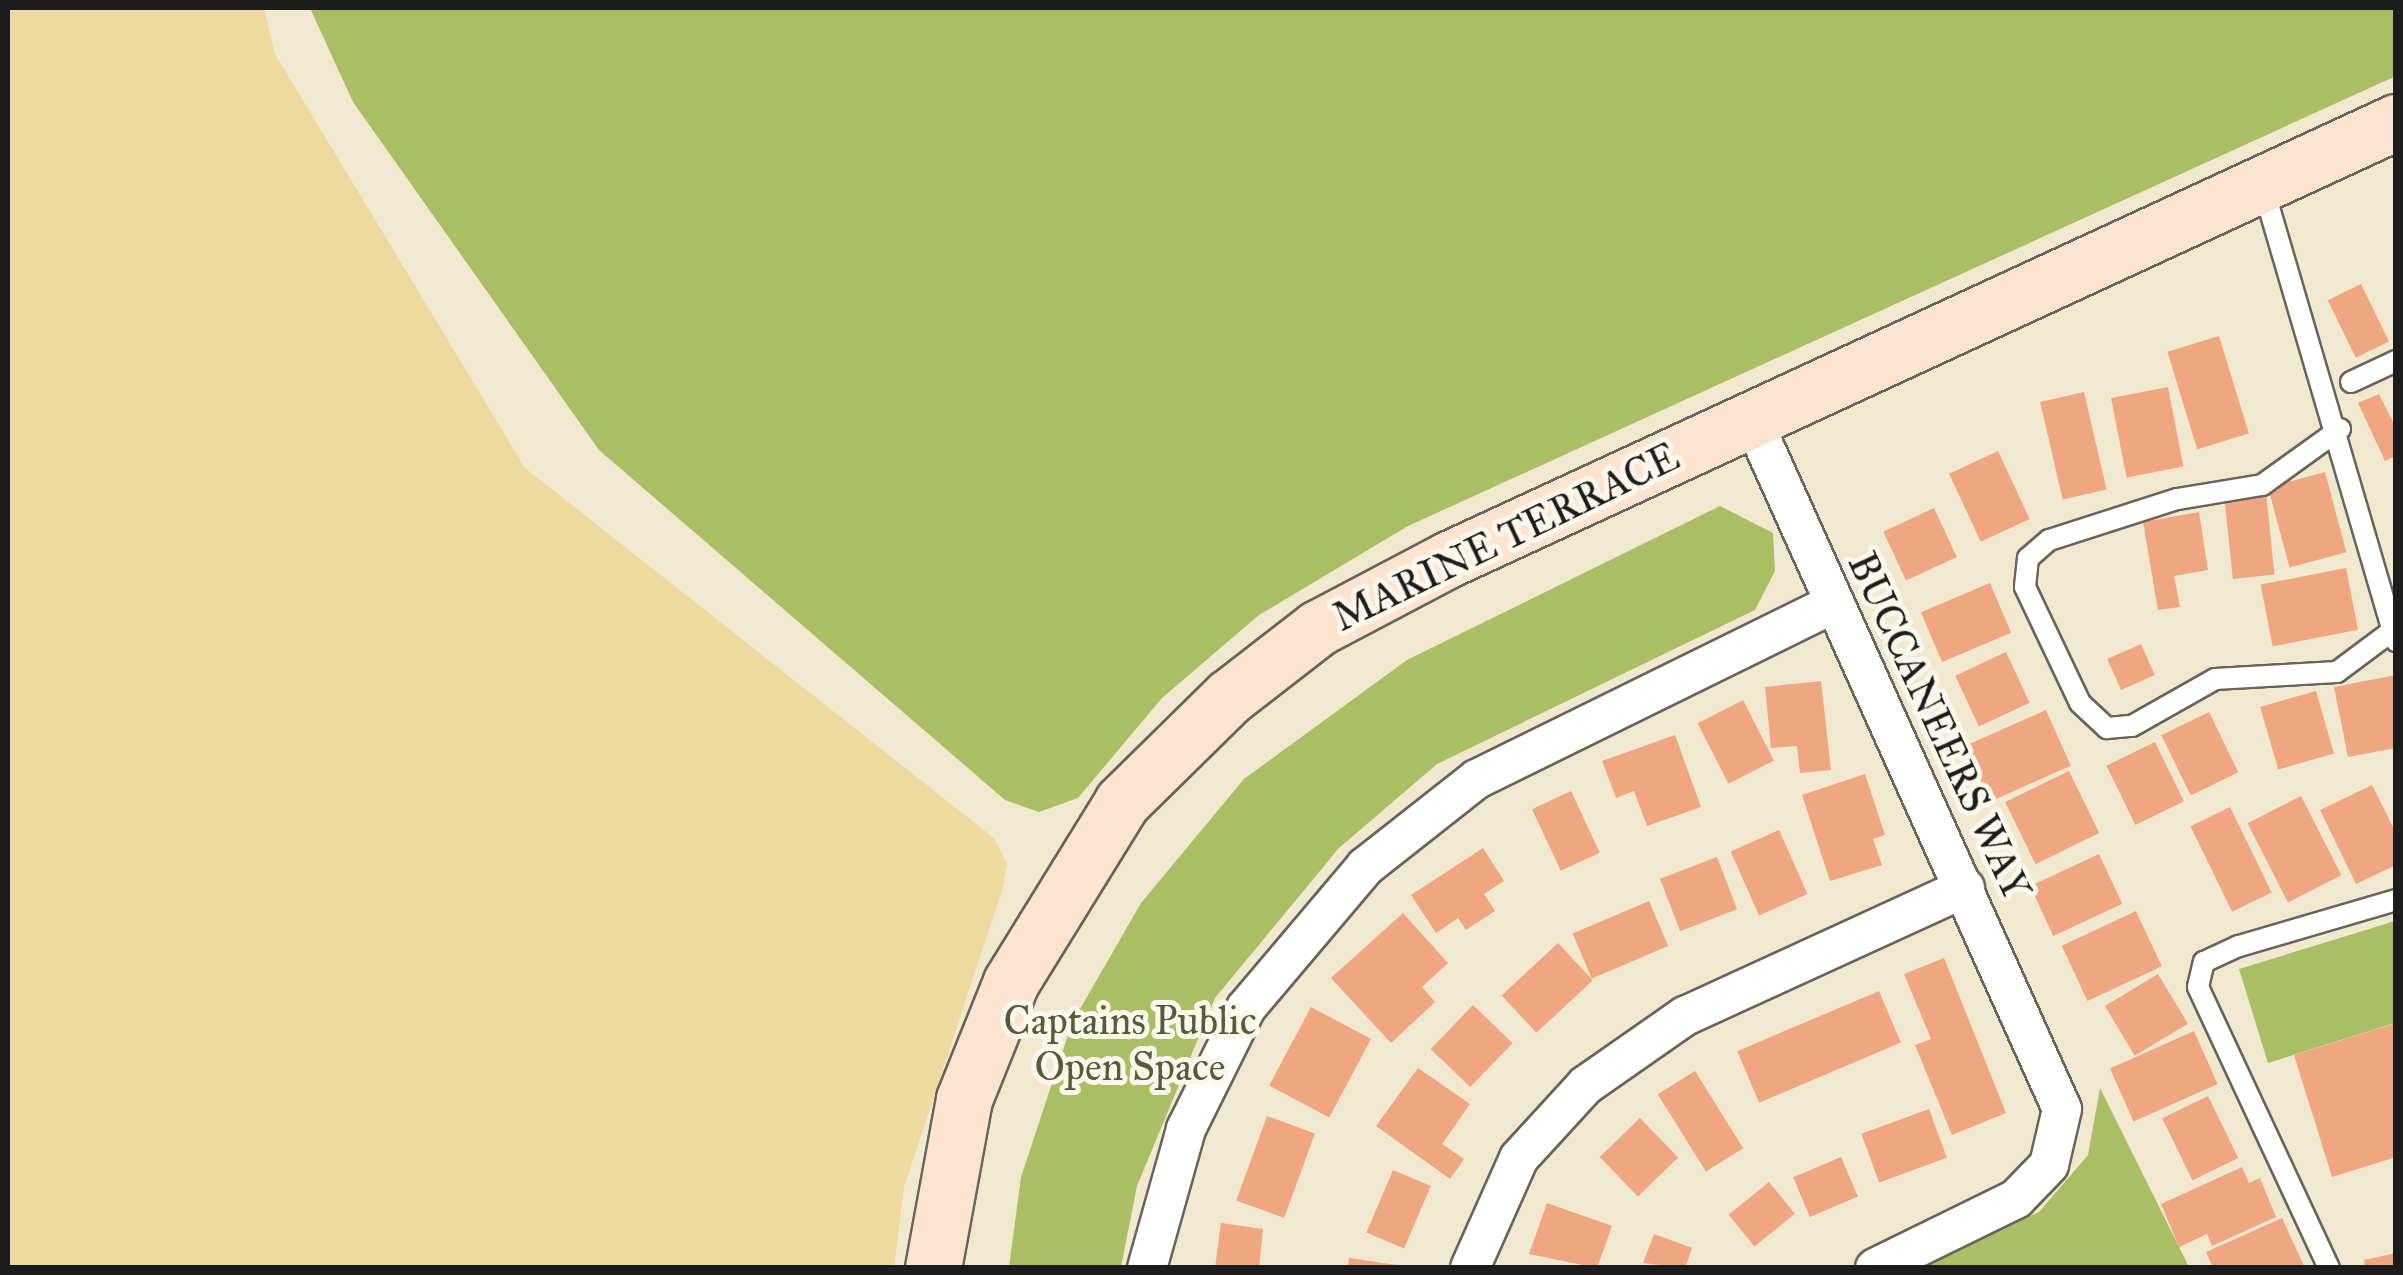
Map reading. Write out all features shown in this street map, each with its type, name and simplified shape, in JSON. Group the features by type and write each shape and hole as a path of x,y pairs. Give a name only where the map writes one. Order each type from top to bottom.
{"street":[{"name":"MARINE TERRACE","path":"933,1268 964,1099 1011,982 1122,802 1229,697 1318,628 1752,419 2396,122"},
{"name":"BUCCANEERS WAY","path":"1752,419 1833,604 2049,1069 2062,1109 2049,1165 2016,1199 1875,1268"},
{"path":"1147,1268 1186,1128 1246,1008 1365,867 1477,779 1833,604"},
{"path":"1470,1268 1518,1158 1586,1086 1685,1016 1965,888"}],"lane":[{"path":"2262,184 2340,429 2394,636 2337,672 2215,680 2132,726 2108,728 2080,704 2025,587 2028,558 2049,540 2177,499 2262,485 2340,429"},
{"path":"2351,382 2396,361"},
{"path":"2329,1268 2198,987 2204,962 2222,954 2396,900"}],"green space":[{"path":"310,8 2395,8 2396,76 1408,526 1259,615 1162,698 1078,798 1039,812 1005,800 599,450 353,102"},
{"name":"Captains Public Open Space","path":"1720,506 1773,533 1775,571 1755,610 1437,764 1339,848 1215,998 1137,1186 1121,1267 1009,1267 1021,1177 1072,1023 1141,903 1244,779 1407,660"},
{"path":"2395,921 2395,1023 2268,1063 2239,969"},
{"path":"2100,1088 2189,1267 1920,1267 2039,1212 2088,1155"}],"sand":[{"path":"8,8 264,8 275,54 525,468 994,838 1007,864 1002,891 904,1187 894,1267 8,1267"}],"building":[{"path":"2361,284 2389,342 2356,358 2328,300"},
{"path":"2219,336 2249,434 2197,449 2167,352"},
{"path":"2168,387 2183,467 2127,478 2111,398"},
{"path":"2084,392 2106,489 2063,500 2040,402"},
{"path":"2379,394 2396,428 2396,456 2385,461 2358,403"},
{"path":"1998,451 2030,519 1981,542 1949,474"},
{"path":"2325,472 2346,552 2289,567 2268,487"},
{"path":"2266,493 2275,575 2233,579 2224,497"},
{"path":"1934,508 1957,557 1906,581 1883,532"},
{"path":"2199,512 2208,570 2174,576 2180,607 2158,610 2143,522"},
{"path":"2346,568 2358,630 2273,646 2261,585"},
{"path":"1990,583 2011,633 1942,662 1921,612"},
{"path":"2141,644 2155,675 2121,690 2107,659"},
{"path":"2006,652 2030,703 1979,726 1955,676"},
{"path":"2396,675 2396,748 2348,757 2334,687"},
{"path":"1821,681 1831,770 1800,773 1797,746 1771,748 1765,687"},
{"path":"2316,691 2334,753 2278,769 2260,707"},
{"path":"1743,700 1774,761 1728,784 1698,723"},
{"path":"2046,710 2071,766 1990,802 1966,746"},
{"path":"2209,712 2238,772 2191,795 2161,735"},
{"path":"1675,735 1701,807 1647,826 1634,791 1616,798 1602,761"},
{"path":"2155,742 2184,801 2135,825 2106,766"},
{"path":"2069,771 2099,833 2035,864 2005,802"},
{"path":"1865,774 1885,835 1873,839 1882,865 1830,881 1802,795"},
{"path":"2372,785 2396,833 2396,865 2356,884 2320,810"},
{"path":"1571,791 1600,853 1561,871 1532,809"},
{"path":"2301,796 2341,875 2288,903 2248,823"},
{"path":"2230,807 2272,892 2232,912 2190,826"},
{"path":"1779,830 1807,894 1759,916 1731,852"},
{"path":"1483,848 1504,881 1484,894 1495,911 1466,930 1458,918 1436,933 1411,895"},
{"path":"2099,854 2122,904 2053,936 2030,886"},
{"path":"1717,857 1737,909 1680,931 1660,879"},
{"path":"1649,901 1668,946 1592,979 1573,933"},
{"path":"2136,911 2162,966 2087,1001 2062,946"},
{"path":"1403,913 1448,963 1422,987 1435,1002 1391,1043 1331,978"},
{"path":"1558,943 1593,980 1536,1033 1502,996"},
{"path":"1944,958 2006,1113 1952,1135 1915,1045 1931,1039 1904,974"},
{"path":"2158,974 2188,1024 2135,1056 2105,1006"},
{"path":"1879,991 1901,1043 1759,1103 1737,1051"},
{"path":"1473,1005 1513,1043 1470,1087 1431,1049"},
{"path":"1311,1007 1371,1039 1329,1118 1269,1086"},
{"path":"2396,1023 2396,1157 2332,1177 2294,1055"},
{"path":"2194,1031 2218,1084 2134,1121 2110,1068"},
{"path":"1418,1068 1470,1104 1442,1144 1464,1159 1450,1179 1376,1126"},
{"path":"1695,1071 1743,1148 1706,1171 1658,1094"},
{"path":"2208,1096 2238,1158 2192,1180 2162,1118"},
{"path":"1929,1109 1947,1158 1879,1182 1861,1134"},
{"path":"1267,1116 1315,1133 1284,1218 1236,1201"},
{"path":"1640,1118 1678,1158 1638,1196 1600,1157"},
{"path":"1841,1157 1858,1197 1810,1217 1793,1177"},
{"path":"2242,1167 2249,1183 2260,1178 2276,1217 2212,1246 2207,1234 2179,1247 2161,1204"},
{"path":"1393,1170 1431,1186 1404,1249 1366,1233"},
{"path":"1769,1182 1795,1214 1754,1247 1729,1215"},
{"path":"1547,1203 1612,1226 1597,1268 1529,1254"},
{"path":"2282,1218 2305,1268 2213,1268 2206,1252"},
{"path":"1221,1223 1263,1229 1259,1268 1215,1268"},
{"path":"1654,1234 1692,1248 1685,1268 1643,1263"},
{"path":"2396,1253 2396,1268 2365,1268 2364,1260"},
{"path":"1349,1258 1397,1265 1397,1268 1348,1268"}]}
